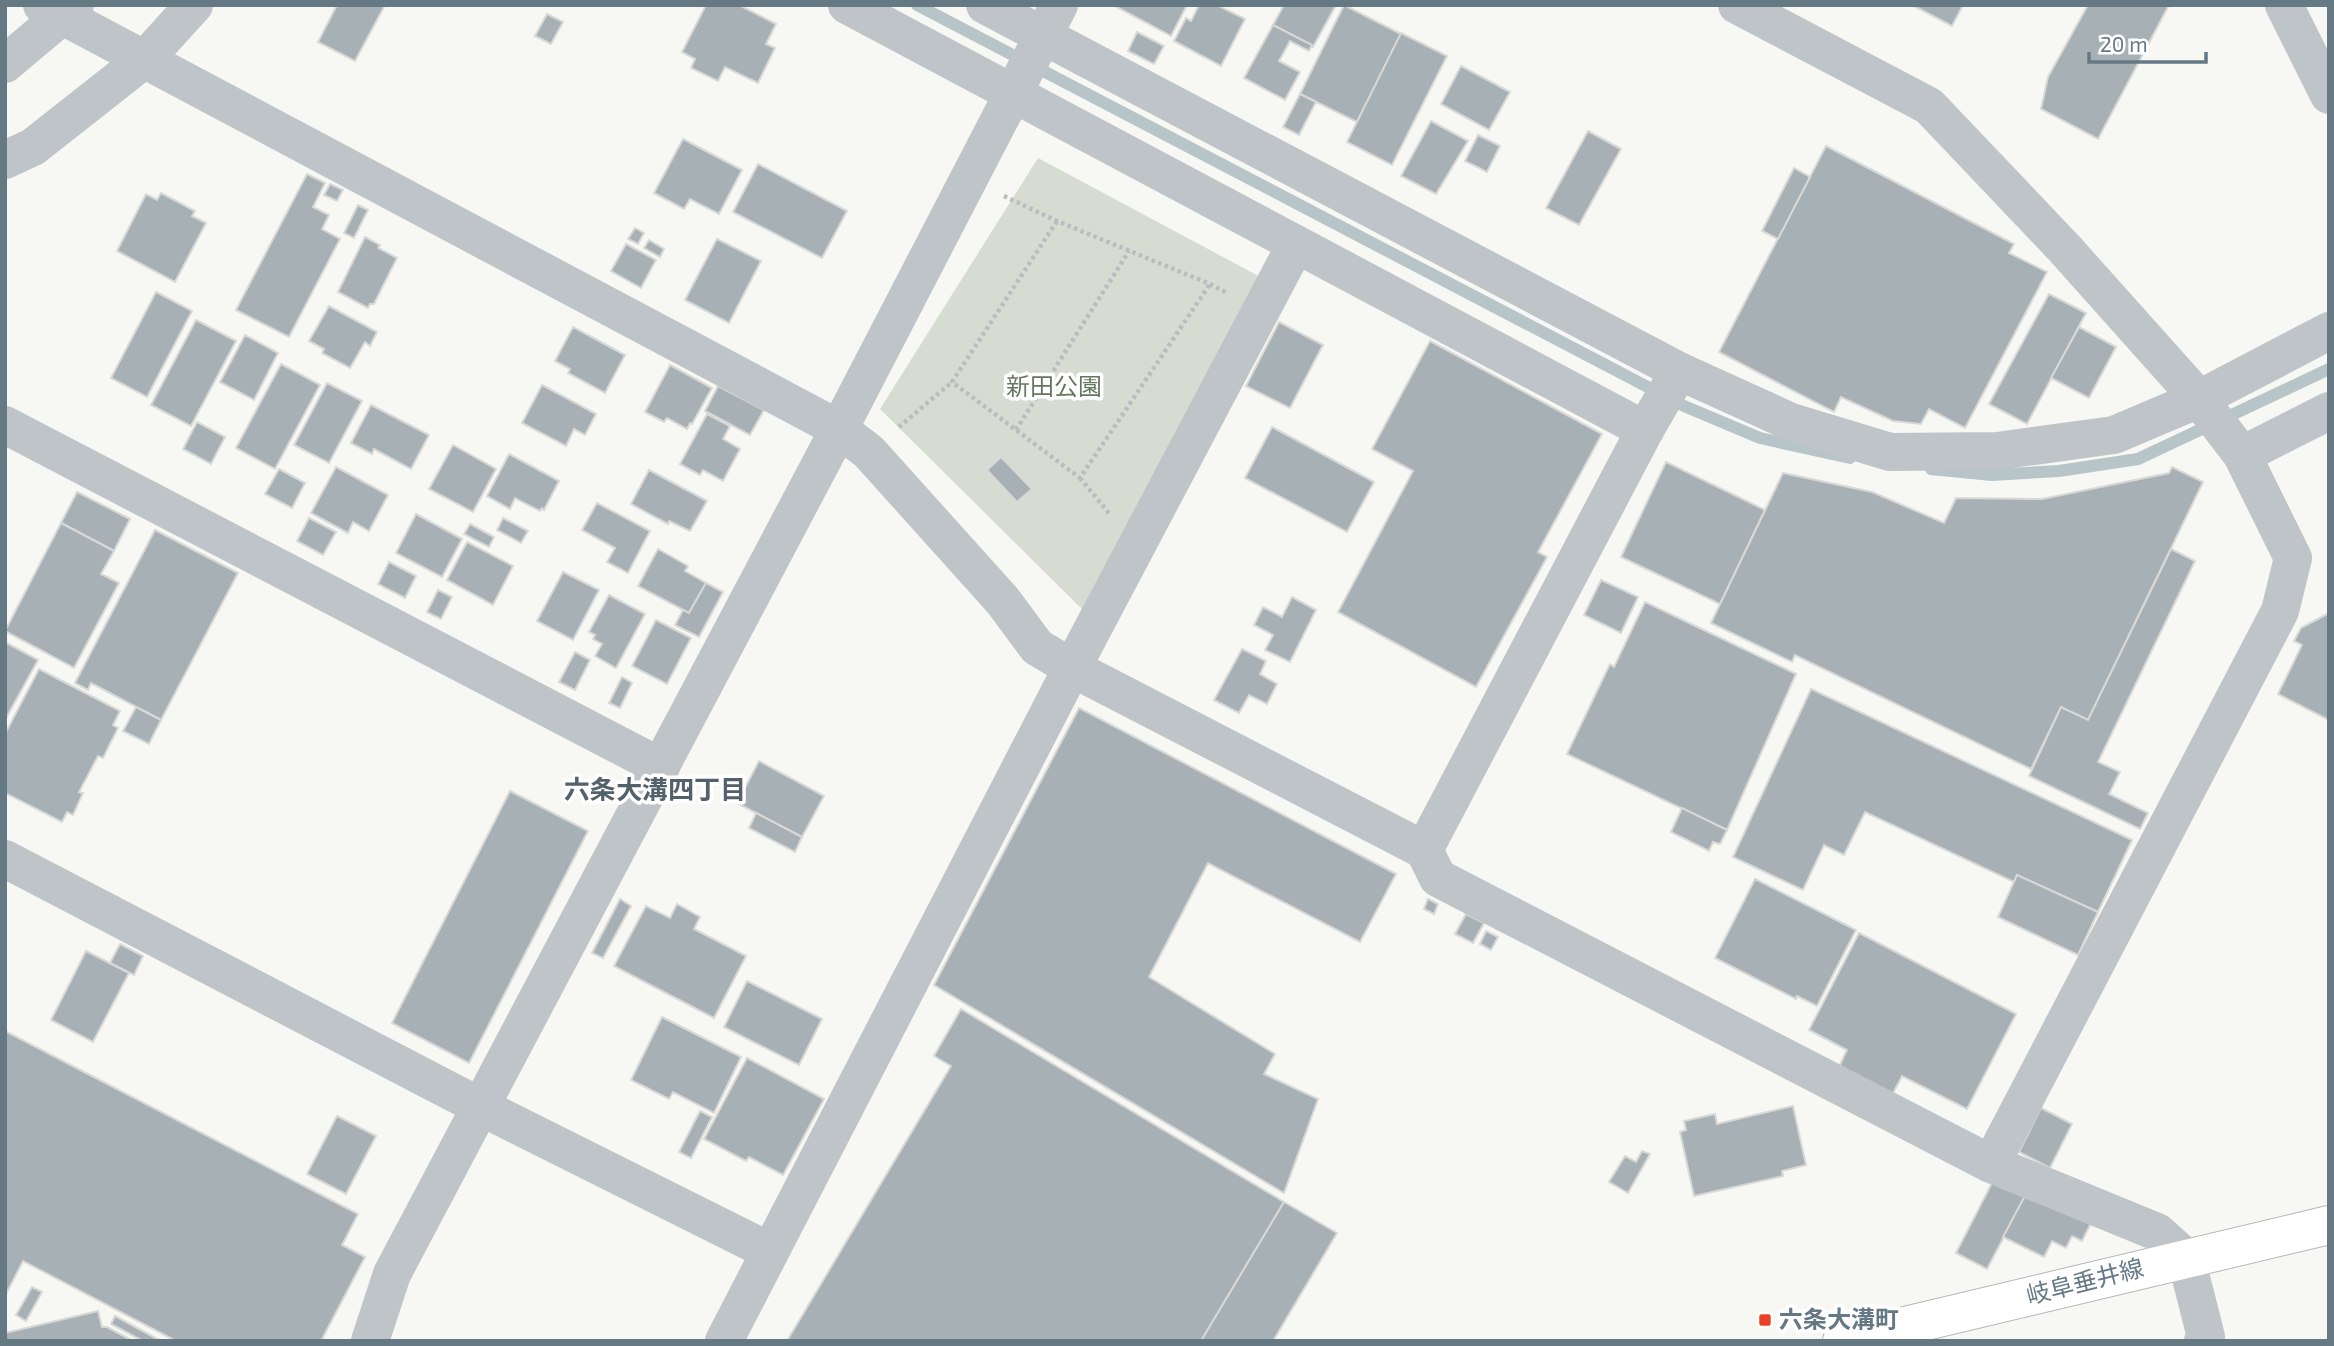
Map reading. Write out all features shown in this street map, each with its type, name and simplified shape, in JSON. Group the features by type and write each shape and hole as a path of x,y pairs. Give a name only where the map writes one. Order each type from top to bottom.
{"main road":[{"name":"岐阜垂井線","path":"1842,1341 2329,1226"}],"street":[{"path":"5,160 33,147 146,58 194,5"},
{"path":"847,5 1644,430"},
{"path":"985,5 1051,20 1679,371 1791,422 1890,452 1997,451 2114,435 2199,399 2329,331"},
{"path":"1737,5 1928,106 2065,249 2199,399 2242,455 2293,558 2280,611 1991,1164"},
{"path":"2284,5 2329,95"},
{"path":"5,64 60,9 854,440 1003,601 1037,647 1072,668 1424,850 1438,878 1991,1164 2157,1232 2186,1258 2207,1339"},
{"path":"370,1341 392,1274 479,1105 661,767 854,440 968,178 1051,20"},
{"path":"724,1341 1072,668 1295,246"},
{"path":"1424,850 1644,430 1679,371"},
{"path":"2242,455 2329,411"},
{"path":"5,425 661,767"},
{"path":"5,859 479,1105 769,1251"}],"path":[{"path":"952,382 1080,478 1210,284 1057,221 968,178"},
{"path":"854,440 952,382 1057,221"},
{"path":"1016,430 1129,251"}],"green space":[{"name":"新田公園","path":"1038,158 1266,280 1086,613 880,409"}],"building":[{"path":"337,5 385,5 355,61 318,42"},
{"path":"706,5 739,5 776,24 766,44 775,48 758,83 725,67 718,81 691,68 695,59 682,52"},
{"path":"1113,5 1187,5 1171,36"},
{"path":"1199,5 1217,5 1245,19 1221,66 1174,41 1186,18 1191,21"},
{"path":"1284,5 1336,5 1313,47 1273,25"},
{"path":"1344,5 1401,34 1357,122 1300,94"},
{"path":"1912,5 1963,5 1952,26"},
{"path":"2088,5 2169,5 2098,139 2041,109 2048,77"},
{"path":"547,14 563,22 551,44 535,36"},
{"path":"1273,25 1312,45 1309,51 1290,41 1279,61 1300,72 1285,100 1244,78"},
{"path":"1137,32 1164,46 1154,64 1128,51"},
{"path":"1401,33 1447,56 1392,165 1347,142"},
{"path":"1461,66 1510,92 1489,130 1441,104"},
{"path":"1300,94 1316,102 1299,135 1283,127"},
{"path":"1431,121 1468,141 1436,194 1401,176"},
{"path":"1588,131 1621,149 1579,225 1546,208"},
{"path":"1478,135 1500,146 1487,172 1465,161"},
{"path":"683,139 742,170 719,214 690,199 684,209 654,193"},
{"path":"1826,146 2014,244 2009,253 2047,272 1965,428 1929,409 1921,424 1893,421 1841,397 1834,412 1719,352"},
{"path":"758,164 847,211 822,258 733,212"},
{"path":"1794,168 1810,177 1778,239 1762,231"},
{"path":"307,174 325,183 313,207 329,215 322,229 340,239 289,337 236,310"},
{"path":"330,184 343,190 337,201 324,195"},
{"path":"161,193 195,211 192,216 206,223 175,282 117,251 146,194 157,200"},
{"path":"358,205 368,210 354,238 344,233"},
{"path":"635,228 644,233 638,244 628,239"},
{"path":"365,237 397,258 374,304 370,304 368,308 338,292"},
{"path":"717,239 761,261 729,323 685,300"},
{"path":"649,240 664,249 660,257 644,248"},
{"path":"626,244 656,260 641,288 611,271"},
{"path":"156,292 192,311 147,397 111,378"},
{"path":"2049,294 2086,313 2027,424 1989,404"},
{"path":"329,306 377,332 370,346 365,342 350,368 322,353 324,349 309,341"},
{"path":"196,320 236,341 191,426 151,405"},
{"path":"1279,322 1323,345 1290,408 1246,386"},
{"path":"573,327 625,355 605,393 568,373 570,369 555,361"},
{"path":"2079,327 2116,347 2089,398 2051,378"},
{"path":"245,335 278,353 254,400 220,382"},
{"path":"1430,341 1602,434 1538,552 1547,557 1476,687 1338,612 1413,471 1372,449"},
{"path":"281,364 320,385 275,469 236,448"},
{"path":"670,365 712,388 687,429 667,418 664,422 645,412"},
{"path":"327,383 362,401 329,463 294,445"},
{"path":"542,385 596,414 585,435 574,429 566,446 522,423"},
{"path":"718,386 764,410 750,435 705,411"},
{"path":"371,405 429,435 411,469 374,449 372,454 351,443"},
{"path":"707,414 730,426 723,439 740,449 723,481 703,470 700,475 680,464"},
{"path":"197,422 225,437 211,464 183,449"},
{"path":"1272,427 1374,482 1347,532 1245,478"},
{"path":"453,445 496,469 473,512 429,489"},
{"path":"509,454 559,481 544,510 542,508 540,511 515,498 510,509 487,496"},
{"path":"1001,457 1032,489 1017,502 987,470"},
{"path":"1666,462 1765,510 1720,604 1621,557"},
{"path":"336,467 388,495 369,531 353,522 348,533 311,513"},
{"path":"2172,467 2203,482 2088,720 2061,707 2031,769 1795,655 1792,662 1711,623 1783,473 1872,492 1944,523 1956,498 2042,499 2169,473"},
{"path":"279,469 305,483 292,508 265,494"},
{"path":"649,470 707,501 690,531 669,521 668,524 631,504"},
{"path":"77,492 130,519 114,551 61,523"},
{"path":"597,503 650,531 628,573 607,562 615,548 582,530"},
{"path":"416,514 462,539 442,577 396,553"},
{"path":"309,518 336,532 323,555 297,541"},
{"path":"503,518 528,531 521,543 497,530"},
{"path":"61,523 114,551 101,574 119,583 74,668 5,631"},
{"path":"470,524 494,537 489,547 464,534"},
{"path":"155,530 238,573 161,720 91,683 88,690 75,683"},
{"path":"467,542 513,566 493,605 447,580"},
{"path":"658,549 688,566 685,571 706,583 689,613 638,586"},
{"path":"2171,549 2195,561 2098,762 2120,772 2109,794 2148,813 2140,829 2029,776 2061,707 2088,720"},
{"path":"389,562 416,576 405,598 378,584"},
{"path":"563,572 599,590 573,640 537,621"},
{"path":"1601,580 1638,597 1621,633 1584,615"},
{"path":"706,583 723,592 699,637 675,625 683,610 689,613"},
{"path":"438,590 452,597 441,619 427,612"},
{"path":"609,595 645,614 616,668 595,656 602,644 593,639 595,635 589,632"},
{"path":"1292,597 1316,610 1290,662 1265,650 1273,635 1254,625 1263,607 1282,617"},
{"path":"1645,602 1796,674 1727,830 1567,754 1610,664 1614,667"},
{"path":"2329,613 2329,720 2278,694 2302,645 2294,641 2301,628"},
{"path":"656,620 691,638 667,684 632,666"},
{"path":"5,642 38,660 5,720"},
{"path":"1242,649 1266,661 1260,674 1277,684 1267,704 1249,695 1239,713 1214,700"},
{"path":"575,652 590,660 575,690 559,682"},
{"path":"39,669 120,711 113,725 118,728 103,758 98,756 79,792 83,793 73,815 67,812 62,822 5,793 5,734"},
{"path":"622,677 632,683 620,708 609,703"},
{"path":"1811,689 2132,840 2098,912 2017,875 2014,882 1865,812 1844,855 1824,845 1803,890 1733,857"},
{"path":"136,707 161,720 149,744 123,731"},
{"path":"1079,708 1396,874 1360,942 1208,863 1149,977 1275,1054 1264,1074 1318,1099 1284,1193 934,985"},
{"path":"759,761 824,796 802,837 737,803"},
{"path":"510,791 588,831 469,1063 392,1023"},
{"path":"1682,808 1727,830 1720,844 1713,842 1709,851 1671,832"},
{"path":"756,813 802,837 795,852 749,828"},
{"path":"2017,875 2098,912 2078,955 1998,917"},
{"path":"1755,879 1856,930 1817,1006 1797,996 1796,999 1715,958"},
{"path":"620,899 631,906 603,958 592,953"},
{"path":"1428,899 1438,904 1434,914 1424,909"},
{"path":"677,904 700,917 694,929 746,956 714,1018 614,966 646,906 670,918"},
{"path":"1466,914 1484,923 1473,943 1455,934"},
{"path":"1486,931 1498,937 1491,950 1480,944"},
{"path":"1859,933 2016,1014 1967,1109 1902,1076 1892,1095 1838,1069 1847,1050 1809,1030"},
{"path":"120,944 143,956 134,975 110,963"},
{"path":"86,951 129,973 93,1042 51,1020"},
{"path":"747,981 822,1019 799,1065 724,1027"},
{"path":"961,1009 1284,1202 1201,1341 787,1341 951,1066 934,1056"},
{"path":"662,1017 741,1057 714,1113 673,1092 669,1099 631,1080"},
{"path":"5,1031 358,1214 342,1245 365,1257 321,1341 176,1341 23,1261 5,1296"},
{"path":"747,1058 824,1099 783,1175 749,1157 746,1161 704,1139"},
{"path":"1793,1106 1806,1165 1782,1171 1783,1176 1694,1196 1680,1132 1686,1130 1684,1121 1715,1114 1717,1124"},
{"path":"2041,1108 2072,1124 2050,1168 2019,1152"},
{"path":"700,1111 712,1117 691,1158 679,1152"},
{"path":"337,1116 376,1136 346,1194 307,1174"},
{"path":"1642,1151 1650,1154 1628,1193 1609,1182 1625,1156 1636,1162"},
{"path":"1994,1179 2026,1195 1987,1269 1956,1253"},
{"path":"2028,1190 2094,1217 2082,1241 2072,1236 2066,1248 2052,1241 2044,1257 2003,1237"},
{"path":"1284,1202 1337,1233 1273,1341 1201,1341"},
{"path":"32,1287 42,1292 26,1321 16,1315"},
{"path":"98,1311 102,1327 133,1341 5,1341 5,1333"},
{"path":"115,1316 161,1341 143,1341 111,1324"}],"waterway":[{"path":"917,5 1684,406 1760,438 1850,458"},
{"path":"1931,469 1992,475 2059,471 2138,459 2329,369"}],"place":[{"name":"六条大溝町","path":"1765,1320"}],"district":[{"name":"六条大溝四丁目","path":"655,790"}]}
